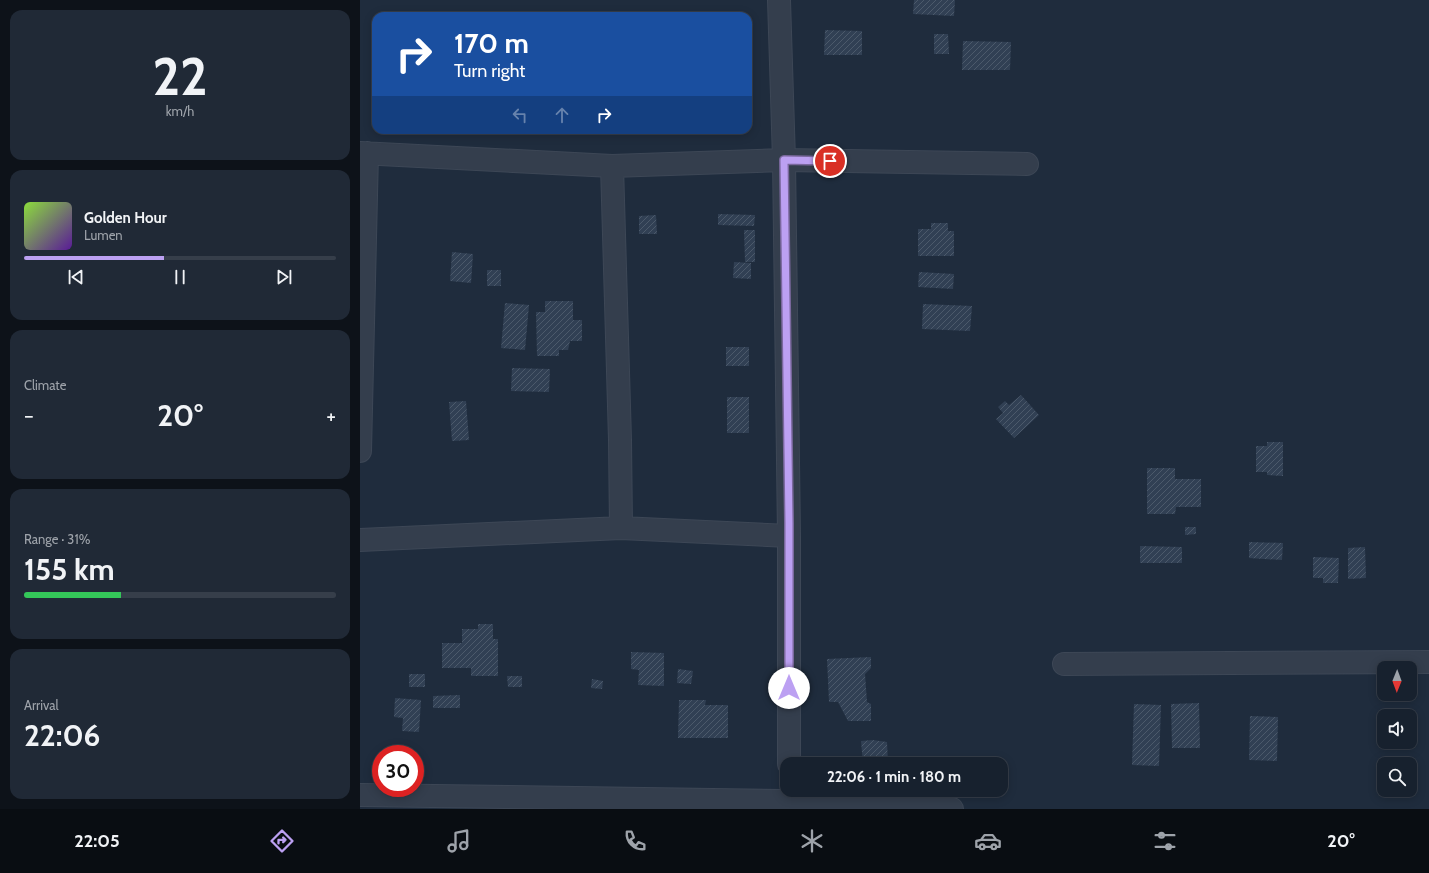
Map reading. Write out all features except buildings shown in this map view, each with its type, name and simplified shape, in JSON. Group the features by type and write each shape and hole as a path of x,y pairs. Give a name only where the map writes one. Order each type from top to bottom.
{"street":[{"path":"779,0 784,160 789,536 789,757"},
{"path":"360,451 364,153 612,166 784,160 1027,164"},
{"path":"612,166 621,528"},
{"path":"360,540 621,528 789,536"},
{"path":"1064,664 1429,662"},
{"path":"360,795 584,804 780,796"},
{"path":"797,797 860,805 952,809"}],"route":[{"path":"789,688 789,523 784,160 830,161"}]}
